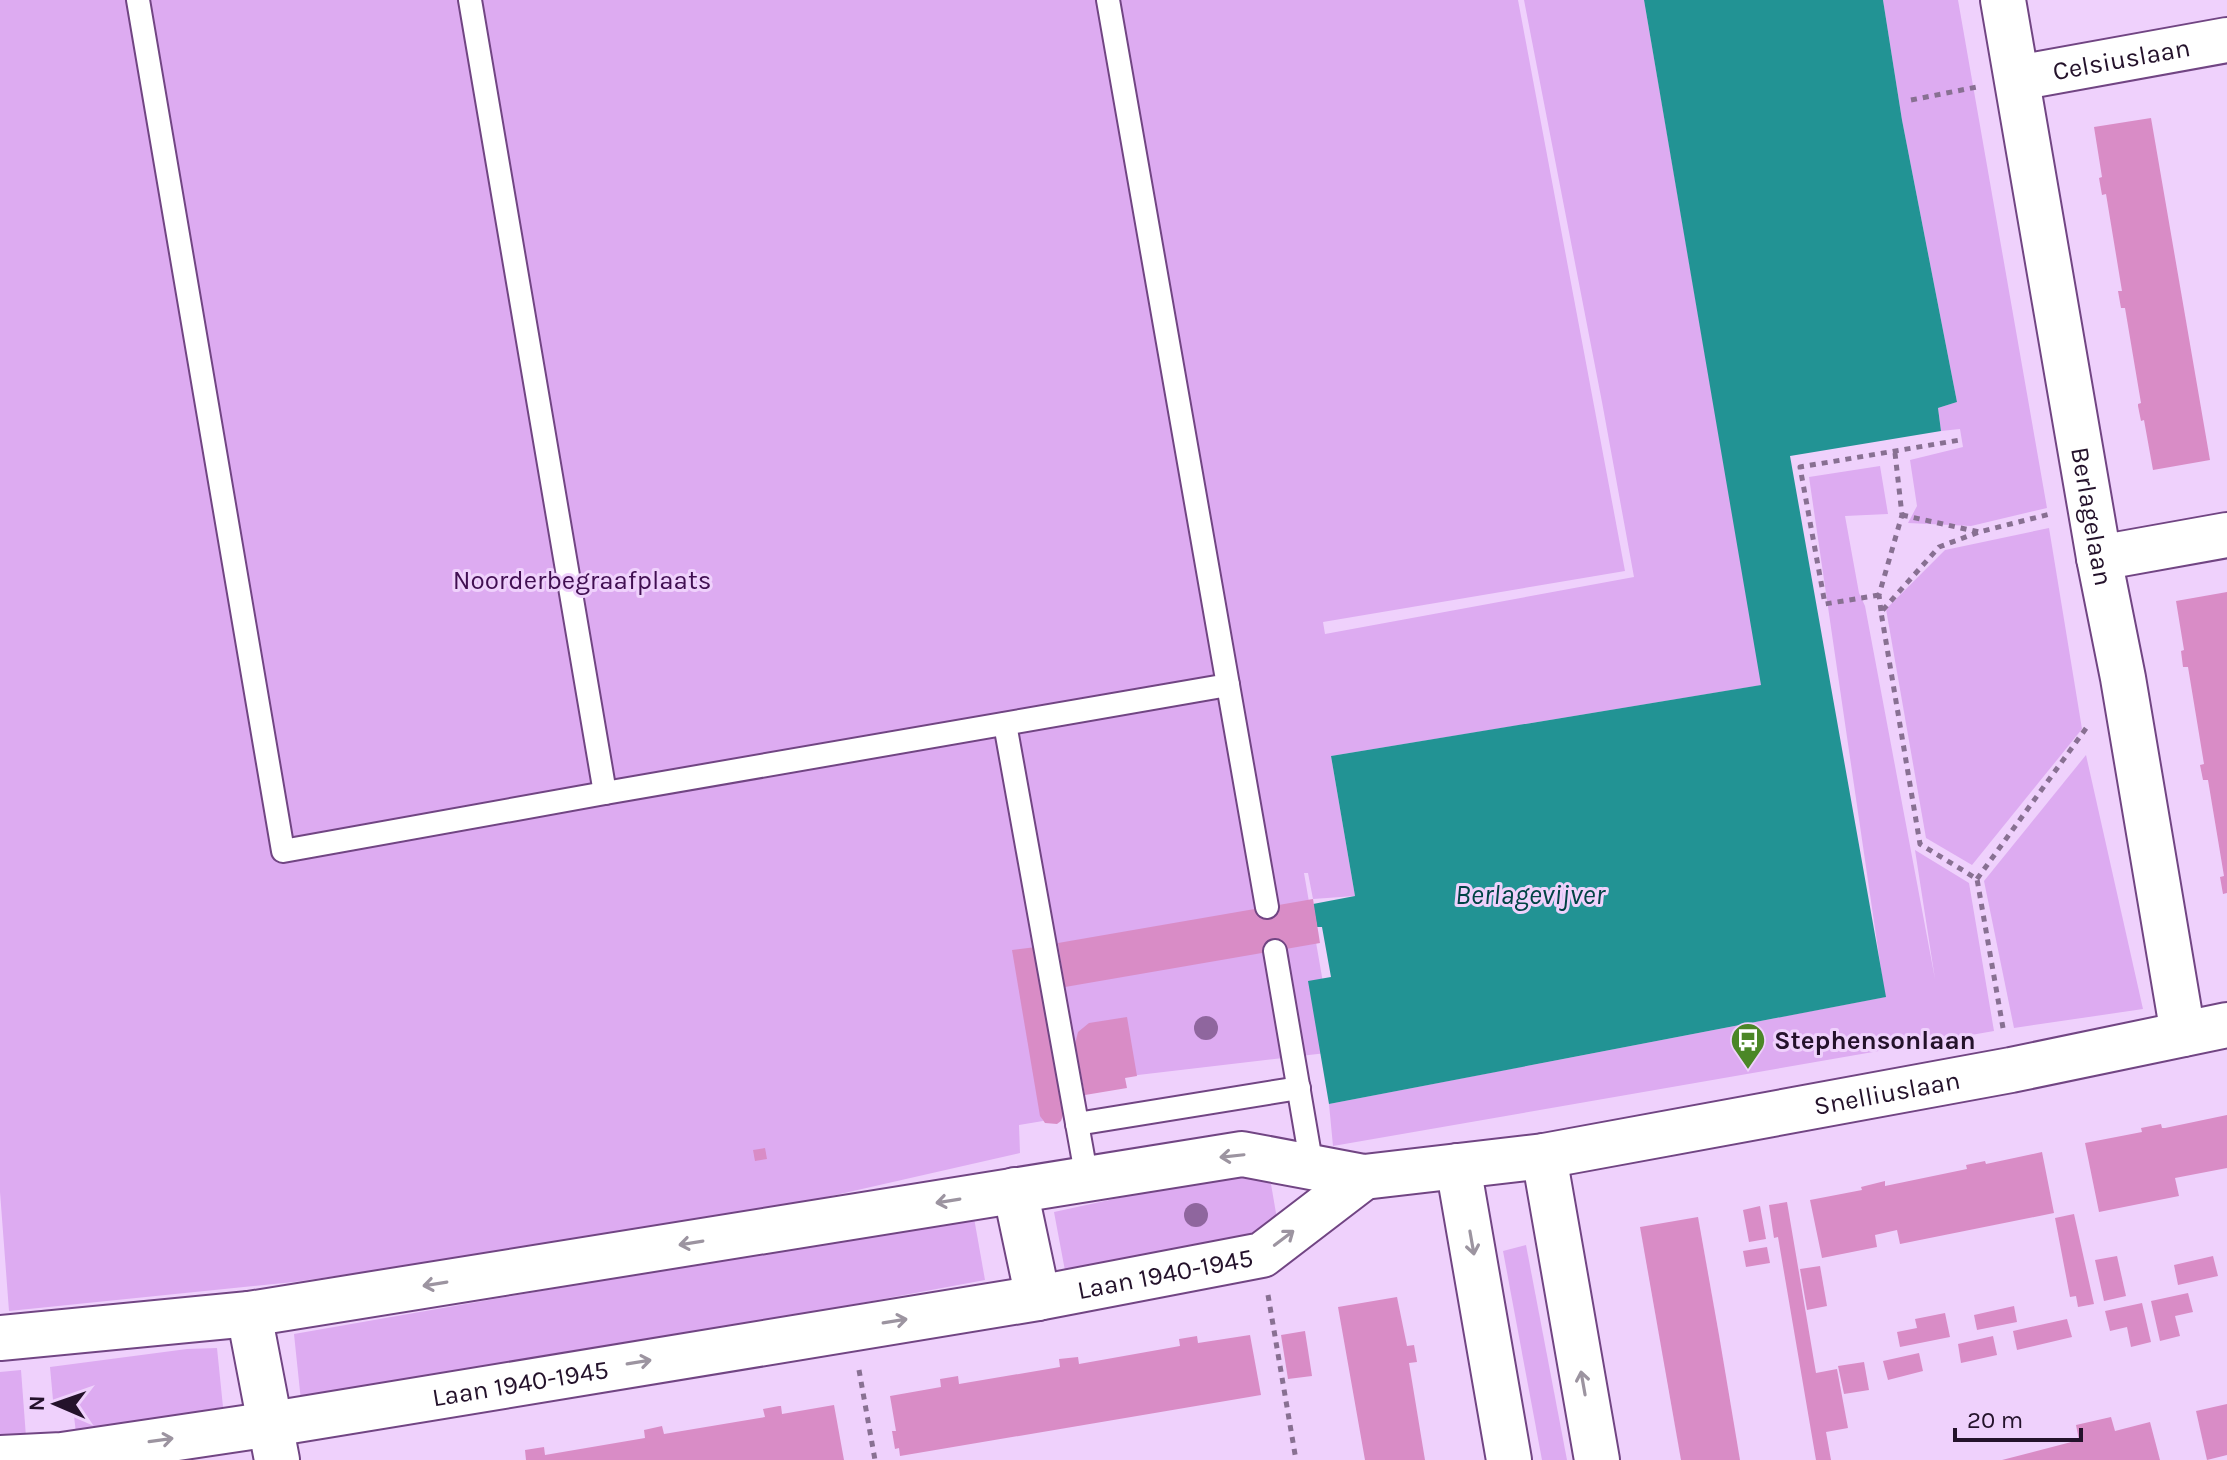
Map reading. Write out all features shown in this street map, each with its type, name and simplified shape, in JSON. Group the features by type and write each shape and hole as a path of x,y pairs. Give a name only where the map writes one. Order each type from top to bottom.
{"street":[{"name":"Berlagelaan","path":"2003,0 2183,1034"},
{"name":"Celsiuslaan","path":"2017,78 2227,40"},
{"path":"2099,558 2227,535"},
{"name":"Snelliuslaan","path":"1544,1156 2011,1070 2227,1025"},
{"path":"0,1338 249,1314 1242,1154 1364,1177 1544,1156 1597,1460"},
{"path":"1458,1166 1509,1460"},
{"name":"Laan 1940-1945","path":"0,1458 274,1442 851,1328 1038,1298 1261,1255 1364,1177"},
{"path":"1015,1190 1038,1298"},
{"path":"249,1314 274,1442"}],"lane":[{"path":"138,0 283,851 1228,685"},
{"path":"470,0 605,793"},
{"path":"1108,0 1267,907"},
{"path":"1005,724 1087,1179"},
{"path":"1275,951 1312,1167"},
{"path":"1077,1124 1299,1088"}],"path":[{"path":"1911,100 1972,88"},
{"path":"1879,595 1825,604 1800,467 1960,440"},
{"path":"1895,452 1902,515 1879,595 1920,844 1977,879"},
{"path":"1881,612 1939,547 1979,532 2090,504"},
{"path":"1902,515 1979,532"},
{"path":"2011,1070 1977,879 2123,678"},
{"path":"1261,1255 1296,1460"},
{"path":"851,1328 875,1460"}],"green space":[{"name":"Noorderbegraafplaats","path":"0,0 1518,0 1625,571 1323,622 1325,634 1634,577 1524,0 1644,0 1762,685 1331,756 1355,896 1313,899 1308,873 1304,873 1335,1052 1036,1087 1043,1121 1019,1125 1020,1153 752,1214 294,1282 9,1311 0,1192"},
{"path":"1883,0 1958,0 2047,508 1971,526 1908,523 1917,506 1910,460 1963,447 1960,429 1941,431 1938,408 1957,402 1902,120"},
{"path":"1880,466 1888,514 1845,516 1859,593 1865,606 1935,979 1915,850 1969,883 1994,1031 1333,1146 1329,1104 1885,997 1809,477"},
{"path":"2049,528 2082,729 1972,865 1926,838 1886,609 1945,550"},
{"path":"2086,755 2143,1009 2014,1028 1984,881"},
{"path":"1248,1170 1271,1184 1277,1219 1259,1239 1066,1276 1054,1212"},
{"path":"974,1218 985,1280 598,1352 301,1401 294,1334"},
{"path":"1526,1245 1567,1460 1542,1460 1503,1251"},
{"path":"217,1348 223,1407 76,1433 72,1399 53,1400 50,1367"},
{"path":"21,1370 26,1437 0,1439 0,1372"}],"water":[{"name":"Berlagevijver","path":"1644,0 1883,0 1902,120 1957,402 1938,408 1941,431 1790,456 1886,997 1329,1104 1308,981 1331,977 1322,927 1317,927 1313,904 1355,896 1331,756 1761,685"}],"building":[{"path":"2151,118 2210,460 2153,470 2144,420 2141,421 2138,406 2141,403 2125,308 2121,308 2118,291 2122,291 2106,194 2102,195 2099,178 2102,177 2094,127"},
{"path":"2227,592 2227,893 2223,894 2220,877 2224,876 2208,780 2203,780 2200,765 2204,764 2188,667 2183,667 2181,651 2184,650 2176,601"},
{"path":"1313,899 1320,943 1065,987 1058,943"},
{"path":"1036,947 1064,1112 1057,1124 1045,1123 1040,1116 1012,950"},
{"path":"1127,1017 1137,1076 1125,1078 1127,1088 1085,1095 1075,1044 1078,1032 1089,1023"},
{"path":"2227,1115 2227,1168 2175,1178 2179,1196 2099,1212 2085,1143 2142,1132 2141,1128 2161,1124 2165,1128"},
{"path":"765,1148 767,1159 755,1161 753,1150"},
{"path":"2042,1152 2054,1213 1900,1244 1897,1230 1875,1235 1877,1247 1822,1258 1810,1200 1862,1190 1861,1187 1885,1181 1885,1186 1967,1169 1966,1165"},
{"path":"1787,1202 1816,1373 1837,1369 1848,1428 1826,1432 1831,1460 1816,1460 1778,1237 1774,1238 1769,1205"},
{"path":"1760,1206 1766,1239 1749,1242 1743,1210"},
{"path":"2074,1214 2094,1304 2078,1307 2076,1296 2070,1297 2055,1218"},
{"path":"1698,1217 1740,1460 1681,1460 1640,1227"},
{"path":"1767,1247 1770,1263 1746,1267 1743,1251"},
{"path":"2117,1256 2126,1296 2104,1301 2095,1260"},
{"path":"2213,1256 2218,1276 2178,1285 2174,1265"},
{"path":"1820,1266 1827,1306 1807,1310 1800,1269"},
{"path":"2188,1293 2193,1312 2175,1316 2180,1336 2160,1341 2151,1301"},
{"path":"1397,1297 1407,1346 1414,1345 1417,1362 1409,1363 1425,1460 1365,1460 1338,1307"},
{"path":"2142,1303 2151,1342 2131,1347 2127,1327 2110,1331 2105,1311"},
{"path":"2014,1306 2017,1322 1977,1330 1974,1315"},
{"path":"1945,1313 1950,1337 1900,1347 1897,1332 1917,1328 1915,1319"},
{"path":"2067,1319 2072,1337 2017,1350 2013,1331"},
{"path":"1305,1331 1312,1376 1288,1379 1281,1335"},
{"path":"1250,1335 1261,1395 900,1456 899,1448 895,1449 892,1431 896,1431 890,1396 941,1387 940,1379 958,1376 959,1384 1060,1367 1059,1359 1078,1357 1079,1364 1180,1346 1179,1339 1197,1336 1198,1343"},
{"path":"1993,1336 1997,1355 1961,1363 1958,1344"},
{"path":"1919,1353 1923,1371 1888,1380 1883,1361"},
{"path":"1864,1362 1869,1390 1844,1394 1838,1366"},
{"path":"2227,1404 2227,1455 2207,1460 2196,1411"},
{"path":"834,1405 844,1460 526,1460 525,1450 544,1447 545,1455 645,1438 644,1430 662,1426 664,1434 765,1417 763,1409 779,1406 782,1414"},
{"path":"2111,1417 2115,1431 2150,1422 2160,1460 2002,1460 2079,1440 2076,1425"}],"place":[{"name":"Stephensonlaan","path":"1748,1071"}]}
